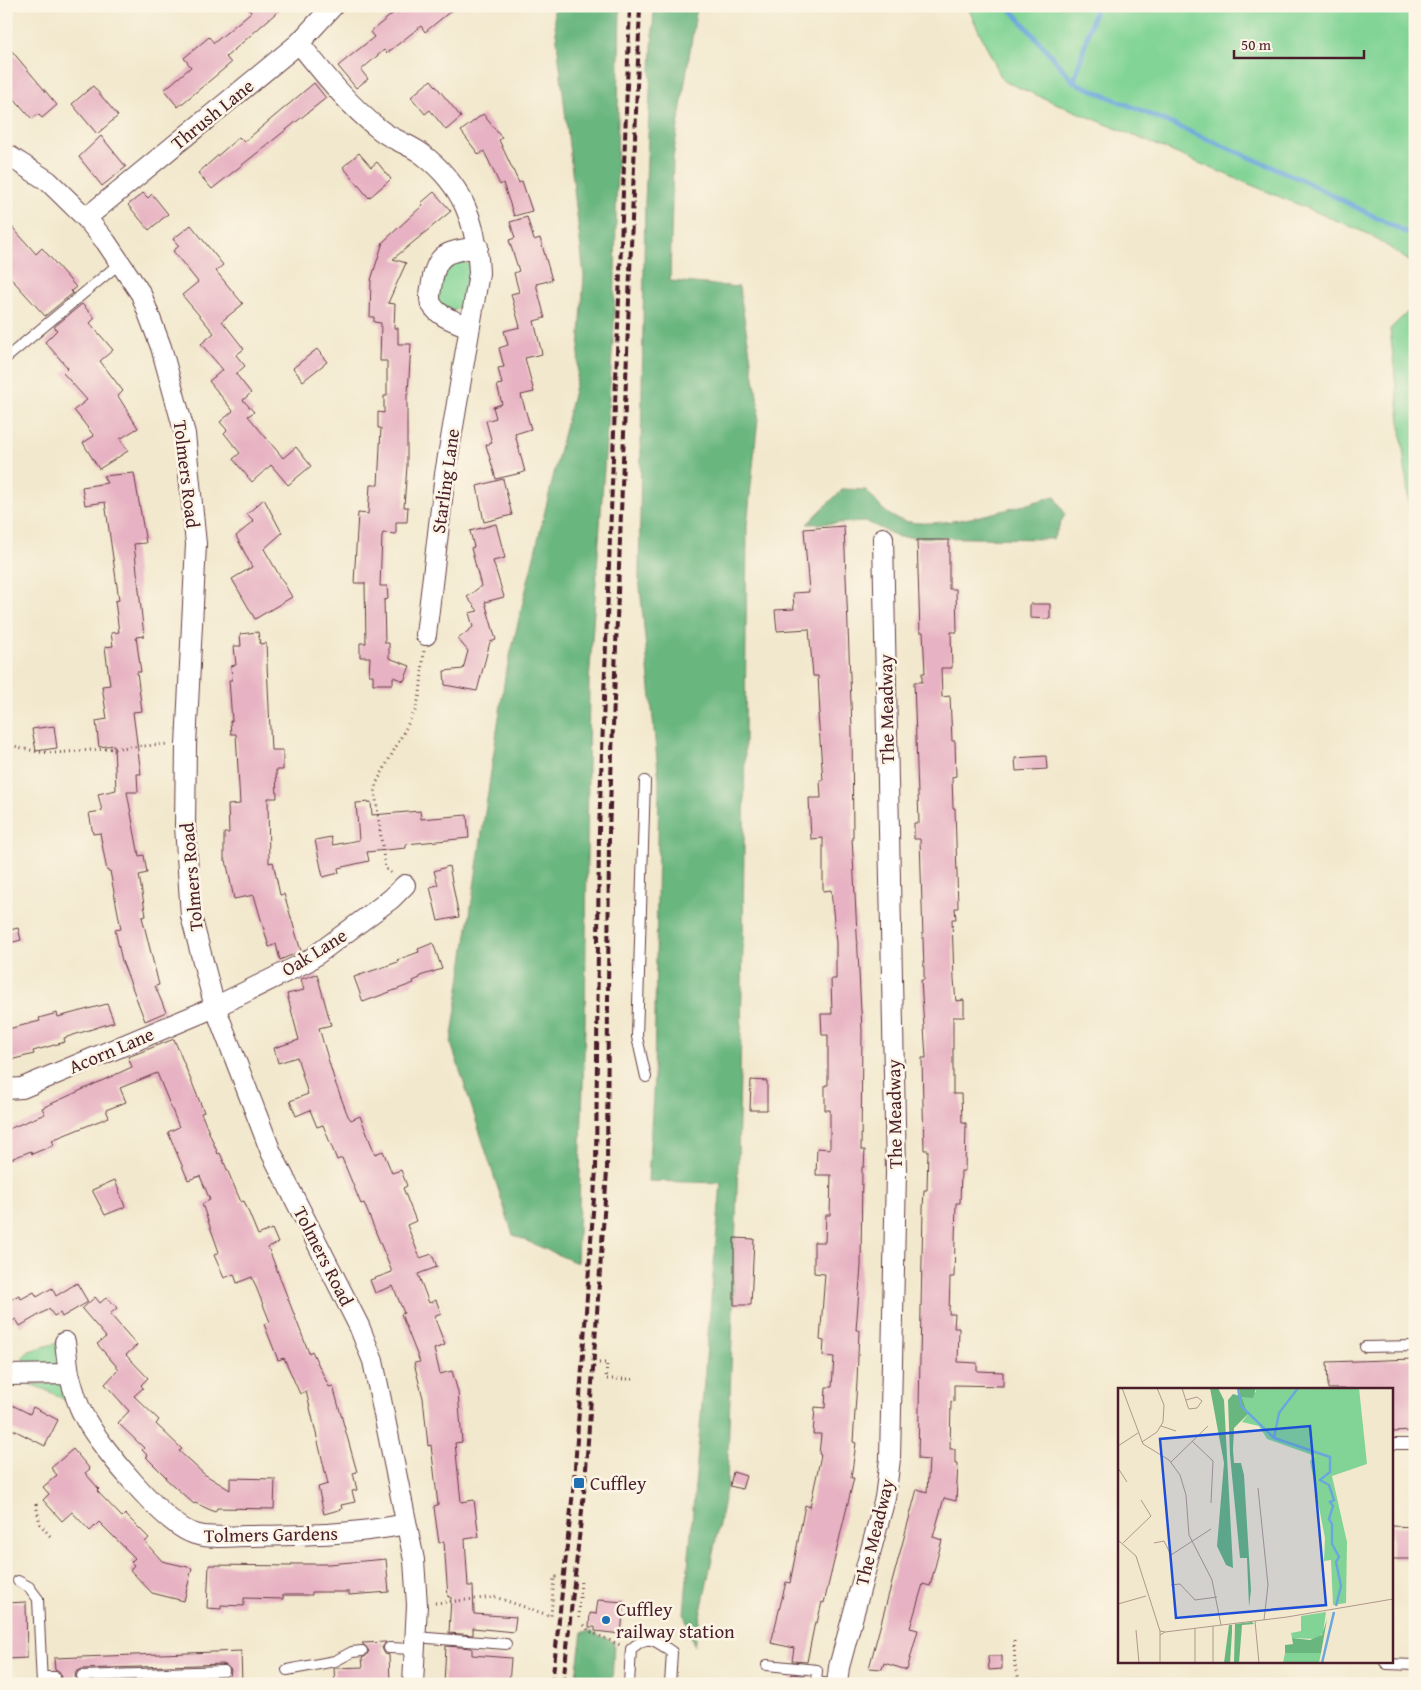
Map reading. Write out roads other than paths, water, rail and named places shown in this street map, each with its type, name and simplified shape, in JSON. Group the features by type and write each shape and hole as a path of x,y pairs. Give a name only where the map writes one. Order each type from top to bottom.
{"street":[{"name":"Thrush Lane","path":"86,218 299,43 333,6"},
{"name":"Starling Lane","path":"299,43 334,87 358,112 381,131 421,153 454,185 469,212 478,247 479,272 445,474 426,635"},
{"name":"Tolmers Road","path":"6,154 48,181 86,218 141,294 158,339 185,434 196,544 186,745 185,826 190,916 215,1007 271,1152 359,1326 373,1361 389,1430 414,1560 416,1605 413,1684"},
{"path":"469,326 439,313 431,305 430,295 437,261 446,254 478,247"},
{"name":"The Meadway","path":"837,1684 839,1667 885,1498 890,1459 896,1172 883,538"},
{"name":"Oak Lane","path":"215,1007 308,961 392,899 405,885"},
{"name":"Acorn Lane","path":"6,1089 22,1088 215,1007"},
{"name":"Tolmers Gardens","path":"65,1342 69,1374 77,1401 94,1433 126,1473 175,1524 186,1531 210,1536 330,1535 406,1524"},
{"path":"6,1375 69,1374"}],"lane":[{"path":"6,358 120,263"},
{"path":"645,781 637,1037 646,1077"},
{"path":"1365,1347 1415,1346"},
{"path":"1394,1444 1415,1444"},
{"path":"18,1581 29,1587 38,1599 42,1681 55,1677"},
{"path":"629,1684 631,1650 641,1640 648,1639 656,1641 672,1652 670,1684"},
{"path":"389,1648 415,1643 506,1644"},
{"path":"287,1670 335,1662 352,1652 362,1651"},
{"path":"1385,1662 1387,1664 1415,1665"},
{"path":"767,1665 817,1670 816,1683 830,1684"},
{"path":"82,1676 224,1671"}],"waterway":[{"path":"1008,6 1074,82"},
{"path":"1096,6 1074,82 1298,178 1415,237"}],"railway":[{"path":"552,1684 574,1482 596,1169 599,831 630,6"},
{"path":"563,1684 585,1483 607,1171 609,833 640,6"}],"place":[{"name":"Cuffley","path":"579,1483"},
{"name":"Cuffley railway station","path":"606,1620"}]}
